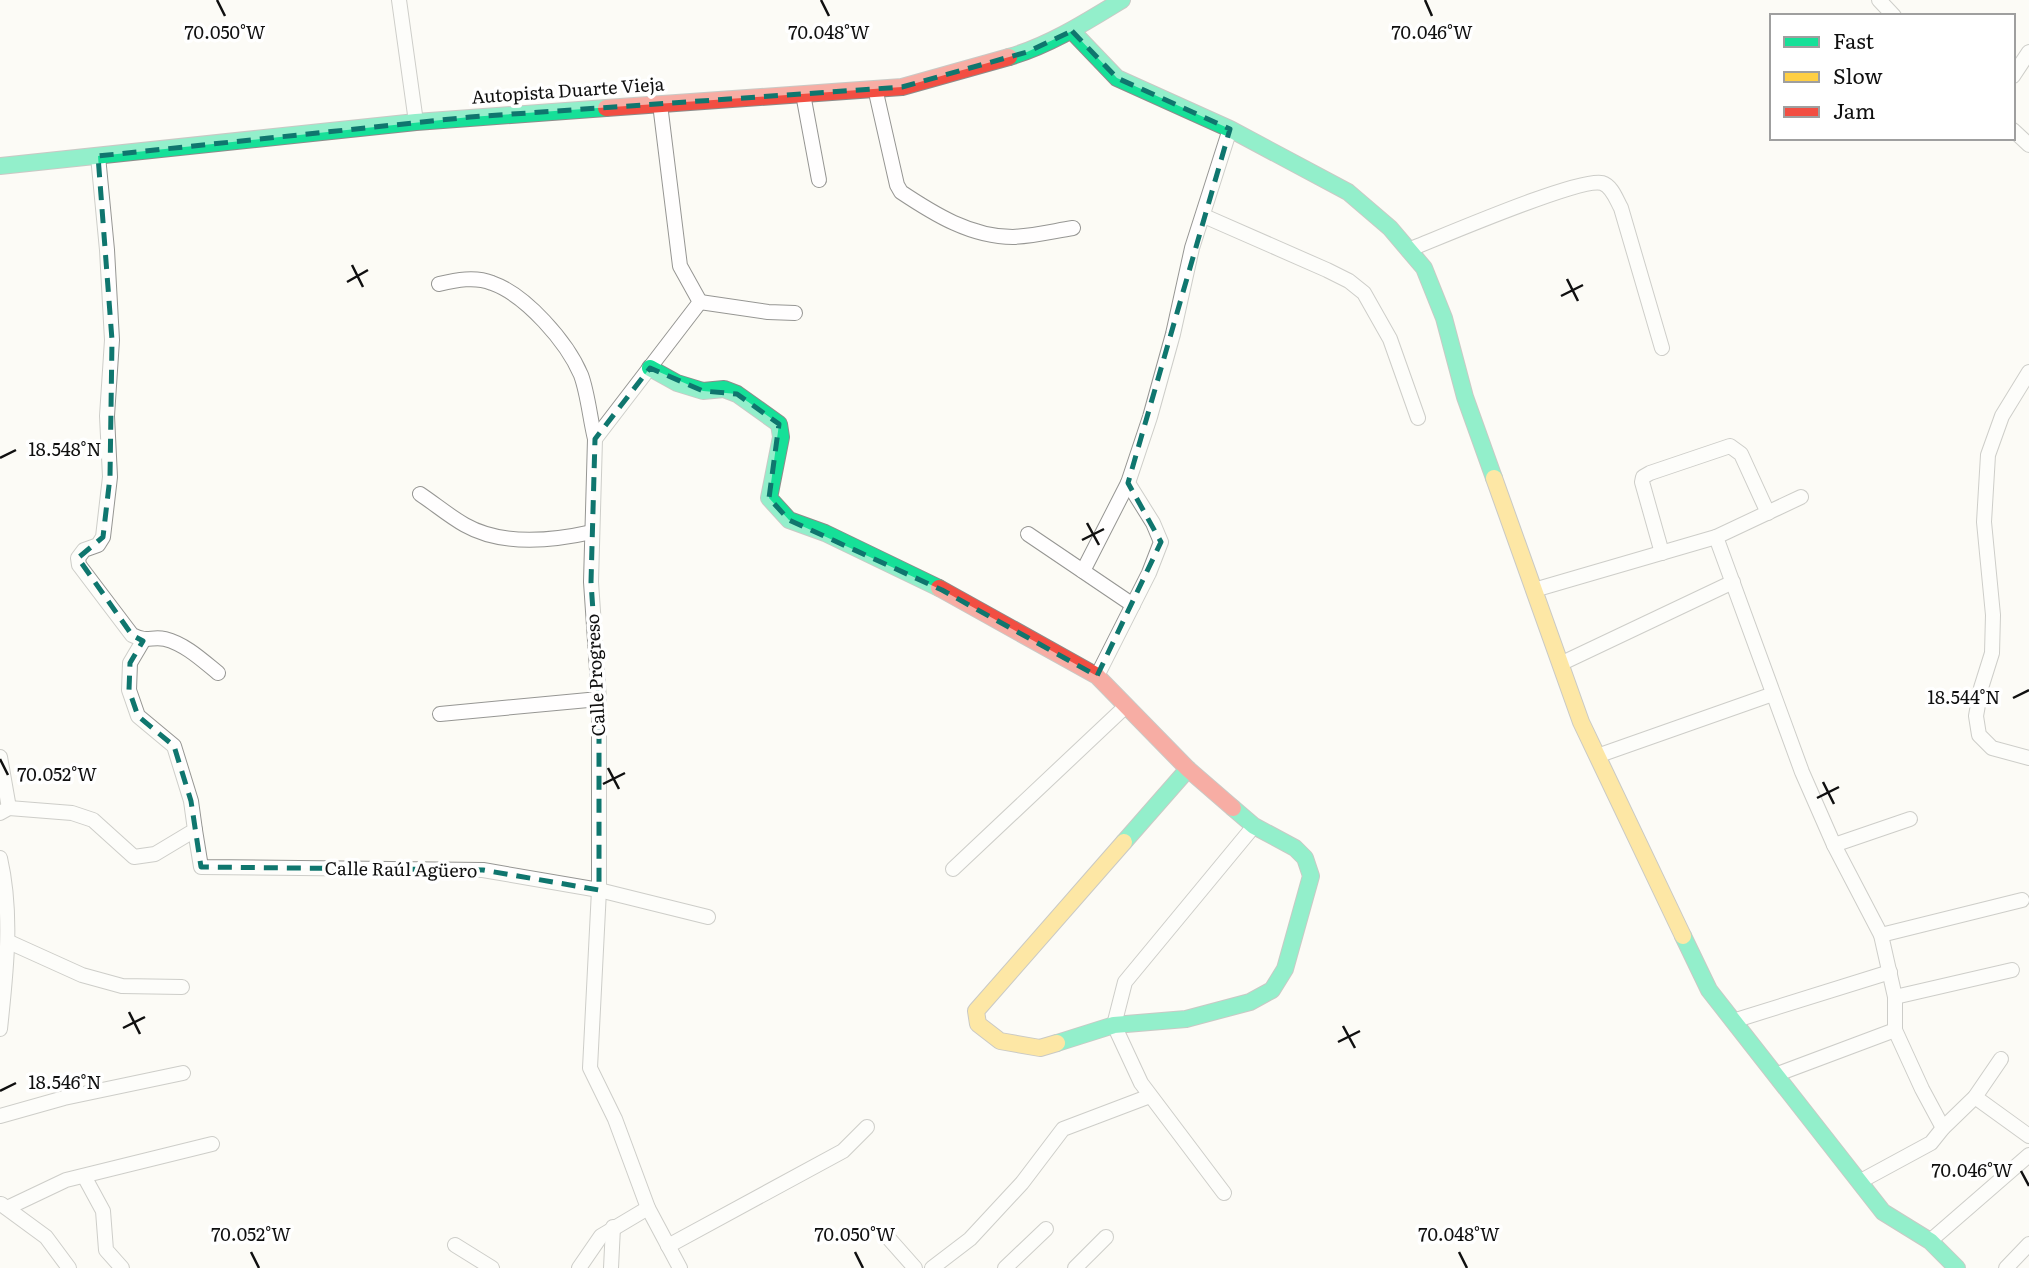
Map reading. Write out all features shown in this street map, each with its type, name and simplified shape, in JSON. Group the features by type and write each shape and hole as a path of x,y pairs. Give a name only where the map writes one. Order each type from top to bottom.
{"street":[{"path":"399,0 416,122"},
{"name":"Autopista Duarte Vieja","path":"0,166 416,122 902,87 1027,52 1072,31 1122,0"},
{"path":"1879,0 1892,14"},
{"path":"1072,31 1117,78 1230,129 1348,192 1390,228 1424,268 1444,318 1465,397 1581,722 1709,990 1883,1212 1930,1241 1957,1268"},
{"path":"2015,73 2029,52"},
{"path":"875,88 897,185 901,192 961,228 982,233 1012,237 1073,229"},
{"path":"803,94 819,180"},
{"path":"660,104 680,265 700,302"},
{"path":"1083,571 1128,482 1150,417 1173,334 1192,248 1230,129"},
{"path":"2015,132 2029,145"},
{"path":"98,156 112,341 107,416 110,477 103,537 98,545 83,551 78,558 79,565 132,635 144,641 163,638 174,642 185,647 219,673"},
{"path":"1408,250 1551,194 1587,183 1604,183 1621,208 1662,348"},
{"path":"1204,216 1338,275 1364,293 1390,339 1418,418"},
{"name":"Calle Progreso","path":"439,284 459,279 491,282 513,293 561,342 581,376 594,439 591,582 599,699 599,890 590,1068 615,1119 648,1208 680,1268"},
{"path":"700,302 768,312 795,313"},
{"path":"594,439 700,302"},
{"path":"650,368 677,383 703,391 724,389 737,394 779,424 782,437 769,498 789,520 825,533 942,590 1097,676 1188,769 1254,827 1294,848 1305,858 1311,876 1285,969 1272,990 1250,1002 1186,1019 1114,1026 1040,1048 1000,1041 978,1024 976,1011 1188,769"},
{"path":"2029,372 2001,416 1988,455 1984,522 1993,615 1992,653 1976,716 1979,735 1992,748 2029,758"},
{"path":"1662,553 1642,482 1643,477 1650,473 1730,446 1741,454 1768,513"},
{"path":"1097,676 1149,573 1161,542 1153,523 1128,482"},
{"path":"420,494 467,526 502,537 557,540 592,532"},
{"path":"1534,590 1716,537 1801,497"},
{"path":"1028,534 1133,605"},
{"path":"1716,537 1802,772 1834,845 1881,935 1895,997 1895,1030 1943,1128"},
{"path":"1560,664 1733,582"},
{"path":"0,757 5,810 72,813 93,820 134,857 155,854 195,830 191,801 174,746 138,716 129,690 130,663 144,641"},
{"path":"1597,756 1773,694"},
{"path":"440,714 599,699"},
{"path":"953,869 1126,706"},
{"path":"1834,845 1910,819"},
{"path":"1224,1193 1141,1083 1114,1026 1125,982 1254,827"},
{"name":"Calle Raúl Agüero","path":"195,830 201,867 483,870 599,890 708,917"},
{"path":"0,859 4,876 9,942 0,1029"},
{"path":"1881,935 2022,900"},
{"path":"9,942 82,975 122,986 182,986"},
{"path":"1895,997 2012,970"},
{"path":"1733,1021 1890,972"},
{"path":"1775,1075 1895,1030"},
{"path":"1859,1182 1931,1143 1975,1097 2001,1059"},
{"path":"0,1116 64,1098 183,1073"},
{"path":"932,1268 970,1239 1022,1183 1063,1129 1150,1096"},
{"path":"1975,1097 2028,1133"},
{"path":"668,1246 843,1150 867,1127"},
{"path":"3,1206 66,1181 212,1144"},
{"path":"1930,1241 2029,1155"},
{"path":"84,1176 103,1211 106,1250 122,1268"},
{"path":"3,1206 46,1237 69,1268"},
{"path":"579,1268 601,1236 648,1208"},
{"path":"611,1268 613,1227"},
{"path":"1005,1268 1046,1229"},
{"path":"884,1233 915,1268"},
{"path":"1075,1268 1107,1237"},
{"path":"2006,1268 2029,1244"},
{"path":"455,1245 492,1268"}],"highlighted area":[{"path":"1072,31 1117,78 1230,129 1128,483 1161,542 1097,676 942,590 789,520 769,498 779,424 737,394 703,391 650,368 595,439 591,582 599,699 599,890 483,870 201,867 191,801 174,746 138,716 129,690 130,663 143,641 132,635 78,558 103,537 110,477 112,340 98,156 470,117 902,87 1027,52"}],"traffic: fast":[{"path":"1009,57 1081,25 1122,0"},
{"path":"1072,31 1117,78 1230,129 1348,192 1390,228 1424,268 1444,318 1465,397 1494,478"},
{"path":"0,166 416,122 606,108"},
{"path":"650,368 677,383 703,391 724,389 737,394 779,424 781,437 769,498 789,520 825,533 939,588"},
{"path":"1124,842 1188,769"},
{"path":"1057,1043 1114,1025 1186,1019 1250,1002 1272,990 1285,969 1311,876 1305,858 1295,848 1254,826 1233,808"},
{"path":"1683,936 1709,990 1883,1212 1930,1241 1957,1268"}],"traffic: slow":[{"path":"1494,478 1581,722 1683,936"},
{"path":"1057,1043 1040,1048 1000,1041 978,1024 976,1011 1124,842"}],"traffic: jam":[{"path":"606,108 902,87 1009,57"},
{"path":"939,588 1097,676 1188,769 1233,808"}]}
